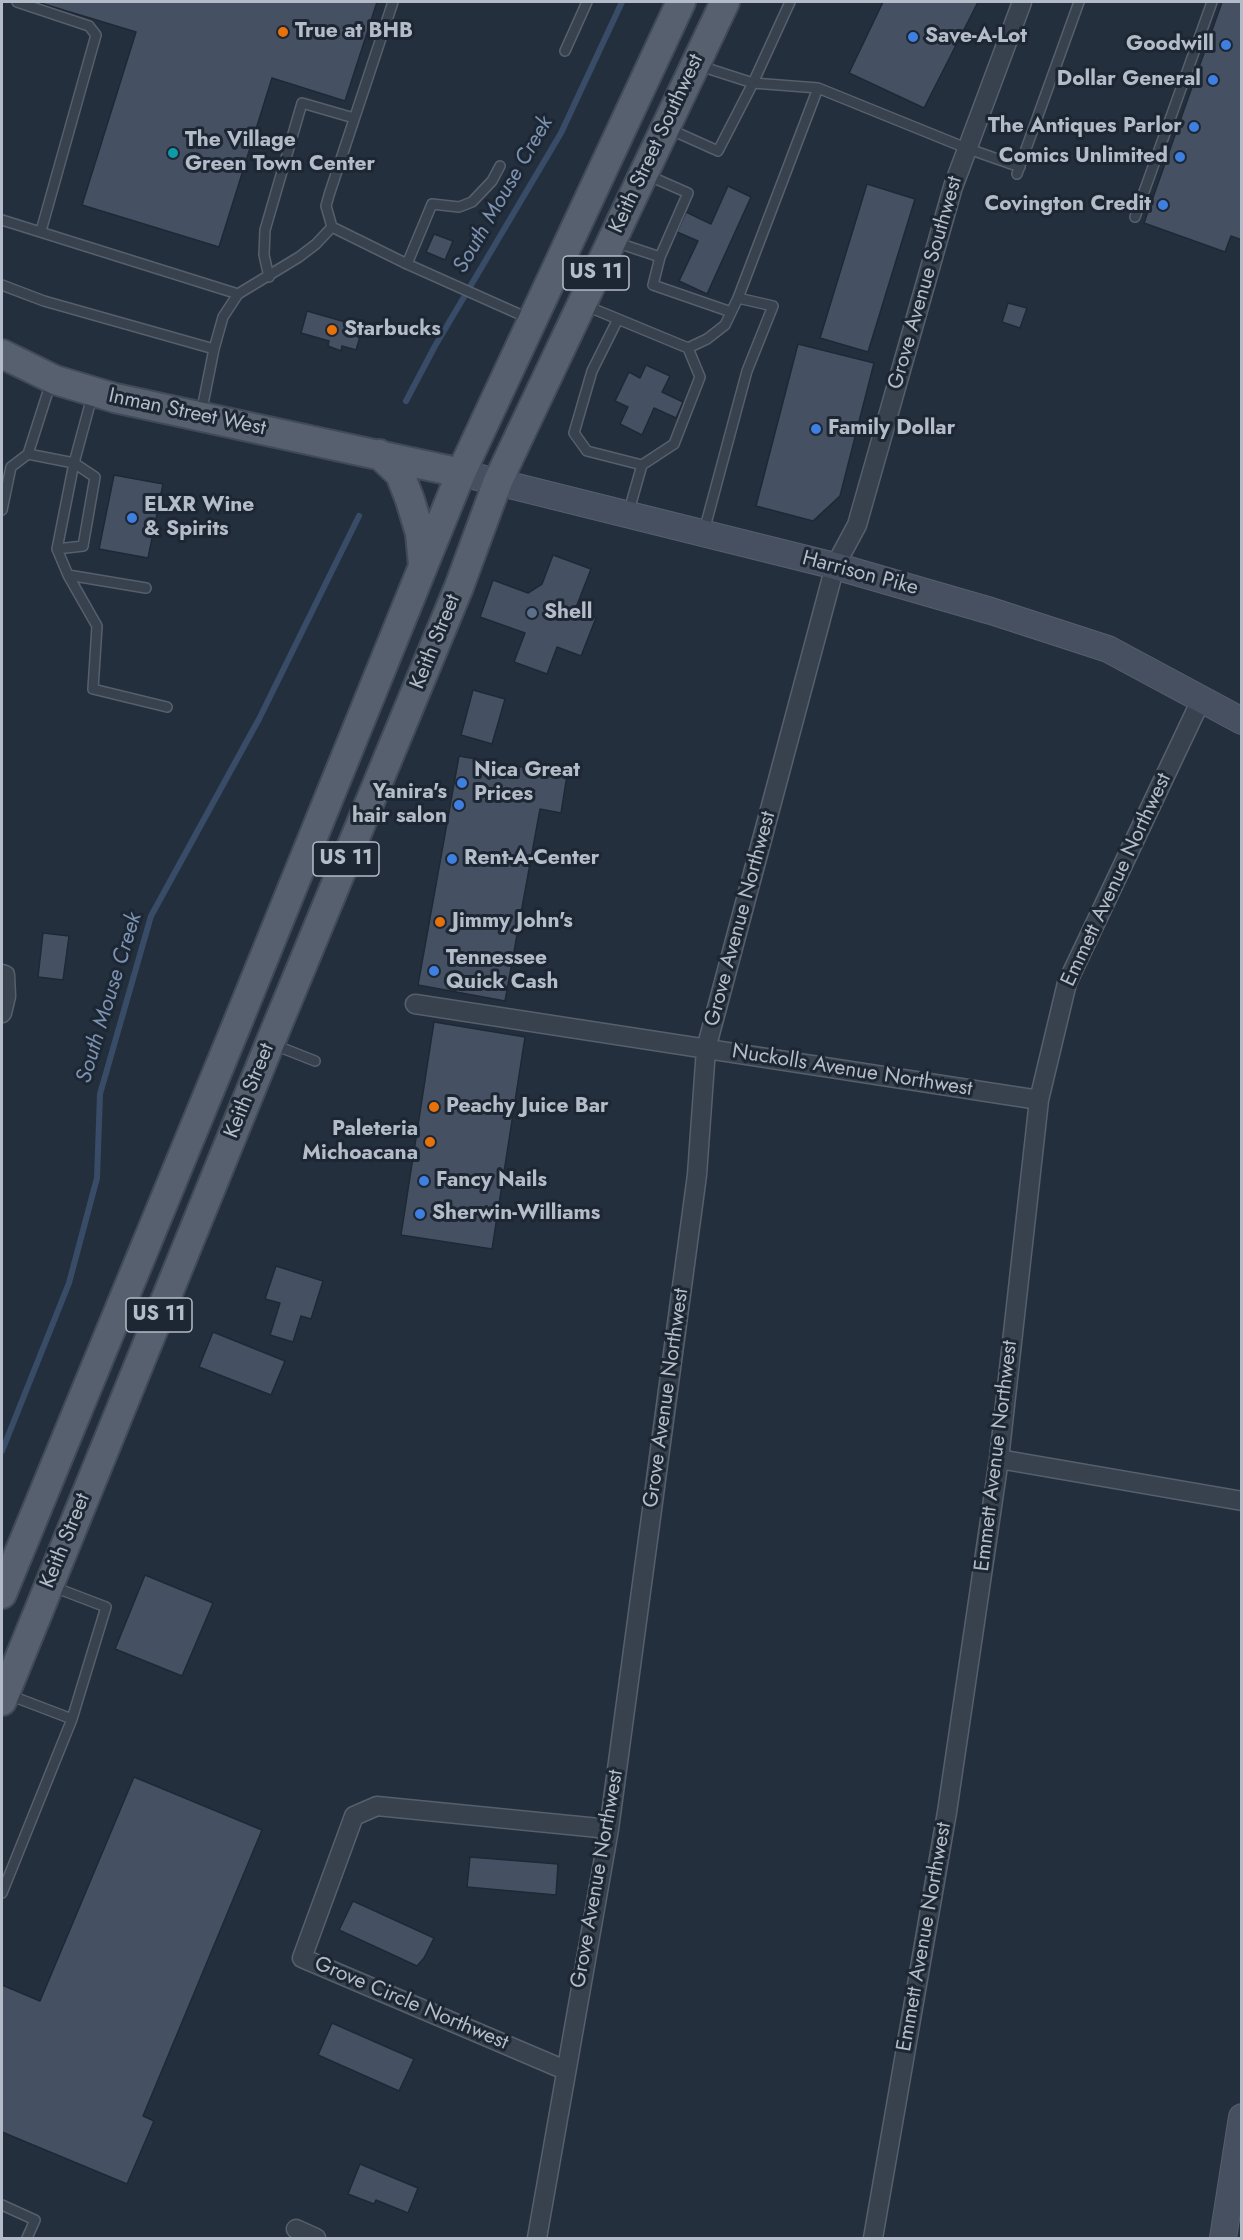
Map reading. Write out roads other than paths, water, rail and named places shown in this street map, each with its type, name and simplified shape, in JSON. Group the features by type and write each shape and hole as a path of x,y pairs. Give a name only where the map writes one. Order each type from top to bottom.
{"main road":[{"name":"Keith Street Southwest","path":"461,472 681,2"},
{"name":"Keith Street Southwest","path":"498,481 725,2"},
{"path":"660,46 695,64"},
{"name":"Inman Street West","path":"2,354 52,378 93,392 461,472"},
{"path":"379,454 400,474 420,533 423,568"},
{"name":"Harrison Pike","path":"461,472 835,566 991,611 1108,649 1242,721"},
{"name":"Keith Street","path":"2,1594 461,472"},
{"name":"Keith Street","path":"2,1696 459,586 498,481"},
{"path":"235,1029 270,1043"},
{"path":"1223,2238 1236,2192 1242,2117"}],"street":[{"name":"Grove Avenue Southwest","path":"835,566 857,525 966,148 1022,2"},
{"name":"Grove Avenue Northwest","path":"537,2238 609,1828 697,1175 706,1049 835,566"},
{"name":"Emmett Avenue Northwest","path":"873,2238 947,1812 999,1459 1039,1100 1067,983 1201,700"},
{"path":"2,1013 6,996 3,974"},
{"name":"Nuckolls Avenue Northwest","path":"415,1004 1039,1100"},
{"path":"999,1459 1242,1501"},
{"name":"Grove Circle Northwest","path":"565,2070 302,1958 354,1816 377,1806 609,1828"},
{"path":"296,2229 316,2238"}],"lane":[{"path":"17,2 89,26 96,35 41,231"},
{"path":"393,2 326,206 332,226 407,264 532,320"},
{"path":"566,51 587,2"},
{"path":"665,128 718,151 753,83 790,2"},
{"path":"695,64 753,83 818,88 1018,170 1078,2"},
{"path":"1135,217 1212,2"},
{"path":"688,348 707,339 725,325 738,298 818,88"},
{"path":"269,277 264,255 265,230 302,103 354,118"},
{"path":"407,264 432,204 459,207 472,202 492,181 500,166"},
{"path":"645,174 688,193 660,257 653,285 731,312"},
{"path":"2,220 238,294"},
{"path":"200,417 223,317 238,294 269,277 316,244 332,226"},
{"path":"611,241 660,257"},
{"path":"2,285 44,301 214,349"},
{"path":"704,533 747,371 773,306 738,298"},
{"path":"581,304 688,348 700,376 674,444 642,465 628,514"},
{"path":"618,319 592,371 574,433 587,451 642,465"},
{"path":"2,510 10,467 28,454 52,378"},
{"path":"93,392 74,463 57,549 68,575 97,626 93,689 167,707"},
{"path":"28,454 74,463 95,477 83,546 57,549"},
{"path":"68,575 146,588"},
{"path":"270,1043 315,1061"},
{"path":"2,1893 72,1719 106,1607 48,1585"},
{"path":"2,1696 72,1719"},
{"path":"2,2205 35,2220 27,2238"}],"waterway":[{"name":"South Mouse Creek","path":"406,401 435,346 561,133 622,2"},
{"name":"South Mouse Creek","path":"2,1451 69,1283 97,1178 100,1094 151,916 259,719 359,516"}],"place":[{"name":"True at BHB","path":"283,32"},
{"name":"Save-A-Lot","path":"913,37"},
{"name":"Goodwill","path":"1226,45"},
{"name":"Dollar General","path":"1213,80"},
{"name":"The Antiques Parlor","path":"1194,127"},
{"name":"The Village Green Town Center","path":"173,153"},
{"name":"Comics Unlimited","path":"1180,157"},
{"name":"Covington Credit","path":"1163,205"},
{"name":"Starbucks","path":"332,330"},
{"name":"Family Dollar","path":"816,429"},
{"name":"ELXR Wine & Spirits","path":"132,518"},
{"name":"Shell","path":"532,613"},
{"name":"Nica Great Prices","path":"462,783"},
{"name":"Yanira's hair salon","path":"459,805"},
{"name":"Rent-A-Center","path":"452,859"},
{"name":"Jimmy John's","path":"440,922"},
{"name":"Tennessee Quick Cash","path":"434,971"},
{"name":"Peachy Juice Bar","path":"434,1107"},
{"name":"Paleteria Michoacana","path":"430,1142"},
{"name":"Fancy Nails","path":"424,1181"},
{"name":"Sherwin-Williams","path":"420,1214"}]}
